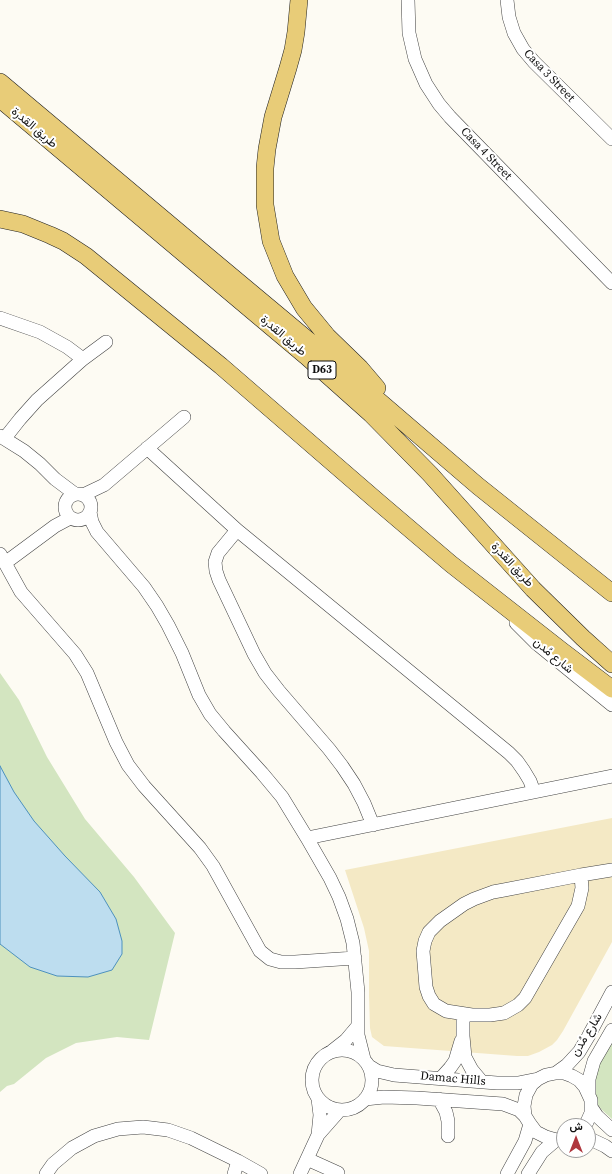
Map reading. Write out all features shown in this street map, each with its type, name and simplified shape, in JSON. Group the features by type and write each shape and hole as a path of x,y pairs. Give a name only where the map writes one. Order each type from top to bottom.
{"main road":[{"path":"299,0 293,50 273,117 267,149 265,168 265,199 271,241 285,276 304,308 327,336 367,375 377,387 394,413"},
{"name":"طريق القدرة","path":"0,82 6,99 360,404 430,474 533,588 578,633 612,664"},
{"name":"طريق القدرة","path":"6,99 394,413 478,486 612,593"},
{"path":"0,219 23,224 44,232 63,241 86,256 221,366 414,533 499,602 612,688"}],"street":[{"name":"Casa 4 Street","path":"408,0 409,33 415,59 426,84 439,104 612,283"},
{"name":"Casa 3 Street","path":"508,0 509,17 512,28 523,49 534,62 612,139"},
{"path":"0,318 40,332 67,347 83,359"},
{"path":"106,342 83,359 37,400 3,437 24,451 55,479 77,507 92,522 97,532 144,587 157,606 178,646 199,695 210,714 282,797 307,838 339,897 347,918 355,958 358,992 357,1027 359,1043 367,1063 372,1078 371,1089 365,1099 354,1108 340,1110 332,1109 324,1105 313,1091 311,1081 312,1071 316,1062 323,1055 339,1049 353,1052 359,1055 367,1063"},
{"path":"184,417 55,526 2,559 21,592 75,654 87,673 116,742 128,765 144,786 200,848 213,866 260,951 270,958 282,962 355,958"},
{"path":"147,448 237,530 509,753 524,771 534,792"},
{"path":"237,530 218,553 215,562 219,580 254,654 265,673 342,766 361,797 373,825"},
{"name":"شارع مُدن","path":"499,602 516,623 536,643 612,705"},
{"path":"307,838 612,776"},
{"path":"581,876 582,888 578,906 522,1002 509,1011 481,1016 446,1011 438,1007 431,1000 425,983 423,951 425,941 432,928 440,921 464,904 483,895 494,892 612,870"},
{"name":"شارع مُدن","path":"556,1073 567,1065 579,1052 612,992"},
{"path":"464,1014 464,1052 467,1062 472,1070 484,1082 482,1094 485,1103"},
{"path":"332,1051 346,1040 357,1027"},
{"name":"شارع مُدن","path":"588,1118 590,1100 589,1079 594,1062 612,1030"},
{"path":"441,1078 448,1072 455,1061 463,1036"},
{"name":"Damac Hills","path":"367,1063 385,1073 508,1084 538,1079 546,1075 556,1073"},
{"path":"556,1073 564,1073 579,1080 585,1087 602,1122 612,1130"},
{"path":"507,1174 528,1133 528,1120 524,1106 526,1096 532,1084 538,1079"},
{"name":"Damac Hills","path":"365,1099 394,1097 503,1104 519,1110 536,1132 546,1137 556,1138"},
{"path":"318,1099 320,1115 318,1135"},
{"path":"439,1099 446,1112 448,1121 448,1136"},
{"path":"448,1121 460,1101"},
{"path":"300,1174 318,1135 340,1110"},
{"path":"46,1174 53,1164 72,1148 94,1136 118,1129 143,1127 168,1130 191,1138 261,1174"},
{"path":"596,1141 612,1151"},
{"path":"528,1174 542,1152 556,1142"},
{"path":"307,1159 338,1173"},
{"path":"234,1174 238,1161"}],"green space":[{"path":"0,673 19,700 47,757 85,819 134,877 175,933 149,1040 117,1037 76,1043 46,1058 14,1084 7,1086 0,1092"},
{"path":"612,1028 612,1119 601,1109 594,1099 594,1059"}],"sand":[{"path":"612,818 612,942 563,1031 552,1045 528,1056 517,1056 384,1046 372,1037 370,1028 369,951 364,928 345,870"}],"water":[{"path":"0,766 14,792 34,821 100,892 116,919 122,941 122,954 112,970 88,977 57,976 30,967 0,944"}]}
